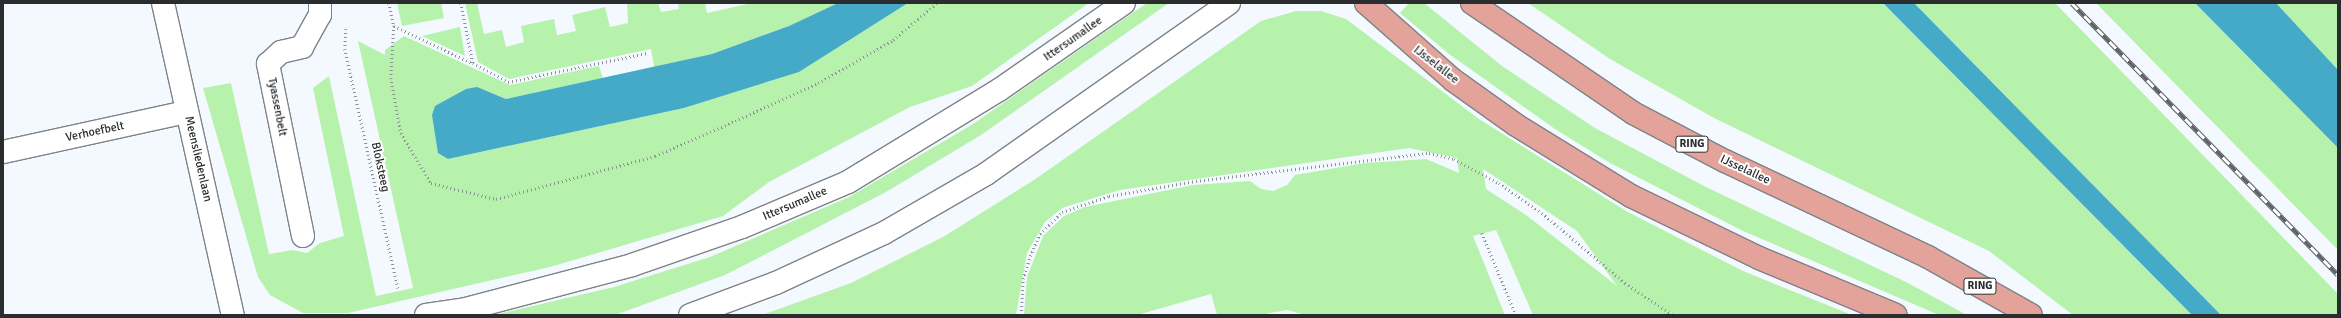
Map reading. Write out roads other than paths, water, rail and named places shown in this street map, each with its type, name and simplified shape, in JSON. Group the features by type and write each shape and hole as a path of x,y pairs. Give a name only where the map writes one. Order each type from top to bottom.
{"main road":[{"name":"IJsselallee","path":"1366,3 1454,80 1516,125 1631,196 1752,255 1896,315"},
{"name":"IJsselallee","path":"1472,3 1573,76 1633,113 1725,161 1922,254 2031,315"}],"street":[{"name":"Meensliedenlaan","path":"163,3 186,112 233,315"},
{"name":"Tyassenbelt","path":"303,236 268,64 282,52 302,47 320,15 320,3"},
{"name":"Ittersumallee","path":"426,315 466,309 632,266 742,227 848,182 999,90 1124,3"},
{"path":"690,315 776,283 876,236 986,174 1229,3"},
{"name":"Verhoefbelt","path":"3,152 186,112"}],"water":[{"path":"838,3 908,3 799,72 684,108 448,159 438,153 432,115 435,106 466,89 477,87 506,99 712,54 789,26"},
{"path":"1883,3 1914,3 2221,315 2192,315"},
{"path":"2195,3 2276,3 2338,70 2338,148"}],"railway":[{"path":"2072,3 2338,275"}]}
